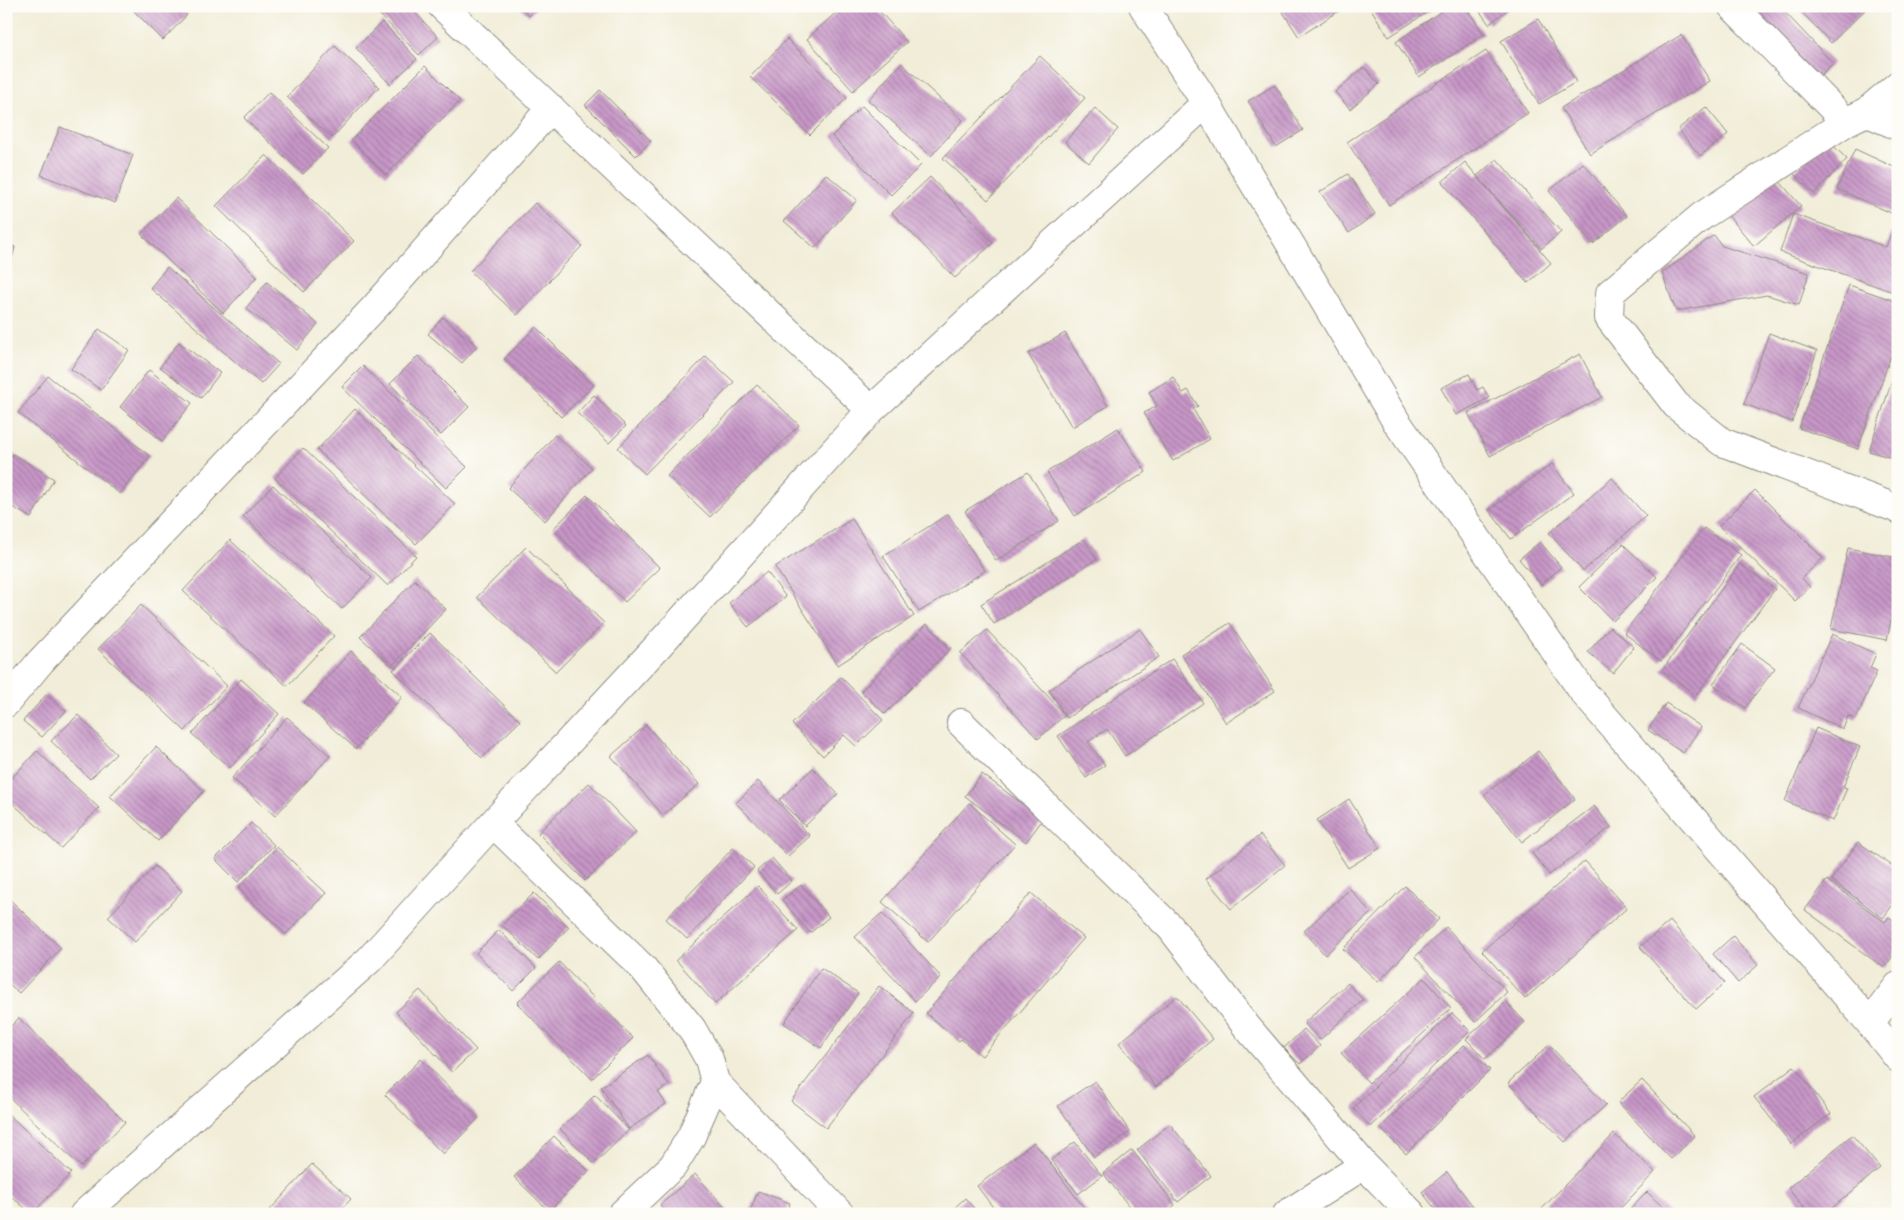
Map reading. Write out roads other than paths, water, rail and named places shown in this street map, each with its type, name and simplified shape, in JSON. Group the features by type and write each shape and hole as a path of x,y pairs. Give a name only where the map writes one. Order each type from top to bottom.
{"street":[{"path":"442,6 871,410"},
{"path":"1143,6 1206,103 1396,421 1584,693 1870,1023 1898,1058"},
{"path":"1732,6 1856,117 1898,126"},
{"path":"1898,85 1856,117 1695,222 1610,293 1610,318 1676,405 1722,442 1898,509"},
{"path":"84,1214 369,960 493,822 658,646 871,410 1206,103"},
{"path":"6,704 41,662 376,306 551,108"},
{"path":"961,723 1171,928 1247,1027 1364,1165 1412,1214"},
{"path":"493,822 643,968 692,1029 709,1059 715,1082 840,1214"},
{"path":"1870,1023 1898,986"},
{"path":"622,1214 673,1166 691,1137 715,1082"},
{"path":"1287,1214 1364,1165"}]}
